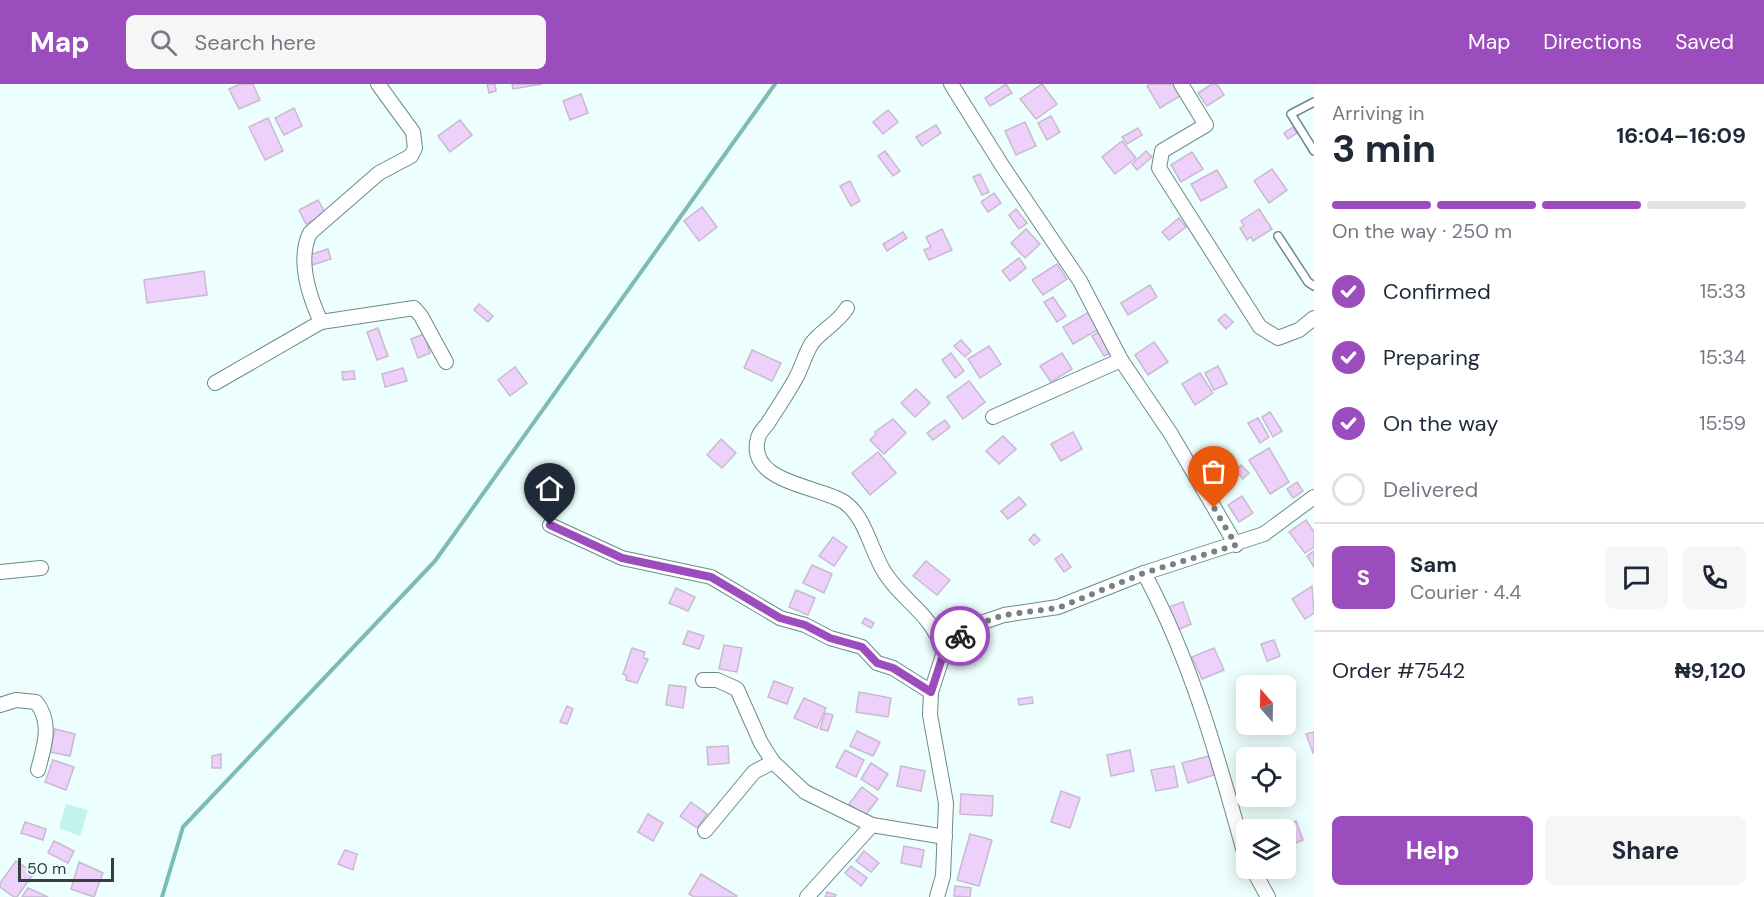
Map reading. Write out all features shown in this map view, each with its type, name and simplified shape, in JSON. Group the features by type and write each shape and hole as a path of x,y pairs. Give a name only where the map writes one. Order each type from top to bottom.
{"street":[{"path":"321,322 310,299 303,258 304,246 310,233 379,173 411,156 416,148 413,132 378,84"},
{"path":"951,84 1003,167 1080,281 1121,360 1171,434 1236,545"},
{"path":"1181,84 1206,125 1162,151 1159,168 1260,327 1278,338 1299,330 1314,318"},
{"path":"215,382 321,322 414,308 421,316 446,362"},
{"path":"847,308 838,321 812,344 789,390 758,438 759,457 774,475 785,481 830,495 846,503 856,516 885,574 922,611 938,634 944,652"},
{"path":"993,417 1121,360"},
{"path":"938,897 943,876 946,803 930,715 931,692 944,652 958,637 975,625 1004,615 1058,608 1144,573 1236,545 1264,534 1314,497"},
{"path":"550,525 622,558 711,577 780,618 805,625 830,638 862,647 877,663 893,668 931,692"},
{"path":"0,572 41,568"},
{"path":"1144,573 1159,600 1190,675 1221,765 1236,821"},
{"path":"703,680 717,680 737,689 772,762 806,792 872,825 945,837"},
{"path":"0,705 16,700 36,702 44,712 48,729 38,770"},
{"path":"705,831 754,772 772,762"},
{"path":"807,897 872,825"},
{"path":"1258,879 1268,897"}],"lane":[{"path":"1314,102 1291,114 1314,151"},
{"path":"1278,236 1308,282 1314,286"}],"shaded area":[{"path":"66,804 88,810 80,836 59,828"}],"building":[{"path":"240,84 253,84 260,100 239,109 229,89"},
{"path":"487,84 495,84 496,91 489,93"},
{"path":"512,84 542,84 513,89"},
{"path":"1006,84 1012,93 990,106 985,98"},
{"path":"1042,84 1057,104 1036,119 1020,99"},
{"path":"1173,84 1180,96 1160,108 1147,86"},
{"path":"1212,84 1217,84 1224,95 1207,106 1198,93"},
{"path":"581,94 588,113 570,120 563,101"},
{"path":"294,108 302,126 284,135 275,118"},
{"path":"888,110 898,122 883,134 873,122"},
{"path":"1051,116 1060,132 1047,140 1038,123"},
{"path":"268,118 283,151 265,160 249,127"},
{"path":"460,120 472,135 450,152 438,136"},
{"path":"1025,122 1036,146 1016,155 1005,131"},
{"path":"936,125 941,133 922,146 916,137"},
{"path":"1293,127 1297,133 1288,139 1284,133"},
{"path":"1138,128 1142,135 1127,144 1122,137"},
{"path":"1122,141 1136,158 1115,174 1102,157"},
{"path":"885,151 900,171 893,176 878,156"},
{"path":"1146,151 1152,157 1137,170 1132,164"},
{"path":"1192,152 1203,169 1181,182 1171,165"},
{"path":"1272,169 1287,190 1269,203 1254,181"},
{"path":"1217,170 1227,187 1201,201 1191,184"},
{"path":"980,174 989,192 982,195 973,177"},
{"path":"850,181 860,201 851,206 840,186"},
{"path":"994,193 1001,203 988,212 981,202"},
{"path":"318,200 326,214 306,224 299,210"},
{"path":"702,207 717,227 699,241 684,221"},
{"path":"1016,209 1027,223 1019,229 1009,215"},
{"path":"1259,209 1272,229 1253,241 1251,237 1247,240 1240,228 1244,226 1241,221"},
{"path":"1179,218 1186,227 1169,240 1162,232"},
{"path":"942,229 952,250 929,260 924,250 931,247 926,237"},
{"path":"1026,229 1040,244 1025,258 1011,243"},
{"path":"903,232 907,238 887,251 883,244"},
{"path":"328,249 331,259 309,266 306,256"},
{"path":"1019,258 1026,268 1010,281 1002,271"},
{"path":"1057,264 1067,279 1043,295 1032,280"},
{"path":"204,271 207,295 147,303 144,280"},
{"path":"1150,285 1157,297 1128,315 1121,303"},
{"path":"1053,297 1066,316 1057,322 1044,302"},
{"path":"479,304 493,316 488,322 474,310"},
{"path":"1089,312 1099,329 1073,344 1063,327"},
{"path":"1225,314 1233,322 1226,329 1218,320"},
{"path":"378,328 388,356 377,360 367,332"},
{"path":"1100,331 1112,352 1104,356 1092,336"},
{"path":"424,334 430,353 418,358 411,339"},
{"path":"961,340 971,351 965,357 954,346"},
{"path":"1154,342 1168,362 1148,375 1135,355"},
{"path":"989,346 1001,364 980,378 968,359"},
{"path":"752,350 781,363 772,381 744,368"},
{"path":"951,353 964,371 955,378 942,360"},
{"path":"1062,353 1072,369 1051,382 1040,366"},
{"path":"1218,366 1227,384 1214,390 1205,373"},
{"path":"515,367 527,383 510,396 498,380"},
{"path":"403,368 407,381 385,387 382,374"},
{"path":"354,371 355,379 343,380 342,372"},
{"path":"1200,373 1213,393 1195,405 1182,384"},
{"path":"969,381 985,402 963,419 947,397"},
{"path":"916,389 930,403 915,417 901,403"},
{"path":"1270,412 1282,431 1273,437 1262,417"},
{"path":"1258,418 1269,437 1260,443 1248,423"},
{"path":"893,419 906,433 884,454 870,440 876,434 875,432"},
{"path":"945,420 950,427 933,440 927,433"},
{"path":"1073,432 1082,449 1061,461 1051,444"},
{"path":"1003,436 1016,449 999,464 986,451"},
{"path":"721,439 736,453 722,468 707,455"},
{"path":"1269,448 1289,482 1270,494 1249,460"},
{"path":"878,452 896,473 870,495 852,473"},
{"path":"1222,453 1229,465 1210,477 1203,466"},
{"path":"1241,465 1249,473 1243,479 1236,471"},
{"path":"1297,482 1303,491 1293,498 1287,489"},
{"path":"1242,496 1253,513 1239,522 1228,505"},
{"path":"1019,497 1026,505 1008,519 1001,511"},
{"path":"1306,520 1314,532 1314,547 1305,553 1289,532"},
{"path":"1034,534 1040,540 1034,545 1029,540"},
{"path":"833,537 847,547 834,566 819,556"},
{"path":"1314,551 1314,567 1307,556"},
{"path":"1062,554 1071,567 1064,572 1055,559"},
{"path":"926,561 950,580 937,595 913,576"},
{"path":"812,565 832,574 824,593 803,583"},
{"path":"1312,586 1314,613 1305,619 1292,599"},
{"path":"676,588 695,597 688,611 669,603"},
{"path":"796,590 815,598 808,615 789,607"},
{"path":"1183,602 1191,624 1178,630 1169,607"},
{"path":"865,618 874,623 871,628 862,623"},
{"path":"688,631 704,636 699,649 683,644"},
{"path":"1274,640 1280,656 1267,661 1261,644"},
{"path":"724,645 742,648 737,672 719,669"},
{"path":"632,648 645,652 643,658 648,659 637,683 626,680 627,676 623,674"},
{"path":"1214,648 1224,670 1202,679 1192,657"},
{"path":"774,681 793,688 787,704 768,697"},
{"path":"669,685 686,687 683,708 666,705"},
{"path":"859,692 891,698 888,717 856,712"},
{"path":"1032,697 1033,703 1019,705 1018,699"},
{"path":"804,698 826,708 817,728 794,718"},
{"path":"567,706 573,709 567,724 560,722"},
{"path":"825,713 833,715 828,731 820,729"},
{"path":"55,729 75,734 70,756 50,752"},
{"path":"857,731 880,742 873,756 850,746"},
{"path":"1314,732 1314,752 1313,753 1306,734"},
{"path":"728,746 729,763 708,765 707,747"},
{"path":"845,750 864,760 856,777 836,767"},
{"path":"1130,750 1134,771 1111,776 1107,755"},
{"path":"221,754 221,768 212,768 212,756"},
{"path":"1209,756 1214,775 1188,783 1182,763"},
{"path":"53,760 74,767 66,790 45,782"},
{"path":"871,763 888,774 878,790 861,779"},
{"path":"901,766 925,771 921,791 897,786"},
{"path":"1174,766 1178,787 1156,791 1151,770"},
{"path":"862,787 878,799 865,816 849,804"},
{"path":"1061,791 1080,798 1070,828 1051,822"},
{"path":"961,794 993,796 992,816 960,814"},
{"path":"691,802 707,814 697,828 680,816"},
{"path":"648,814 663,823 653,841 638,832"},
{"path":"1296,821 1303,840 1296,843"},
{"path":"25,822 46,829 43,840 21,833"},
{"path":"970,834 992,840 979,886 957,880"},
{"path":"54,841 74,851 68,863 48,853"},
{"path":"904,846 924,850 921,867 901,863"},
{"path":"345,850 357,854 353,870 338,864"},
{"path":"864,851 879,863 871,872 856,861"},
{"path":"16,861 34,873 17,897 14,897 0,887 0,883"},
{"path":"79,862 103,873 94,897 71,889"},
{"path":"851,866 867,878 861,886 845,873"},
{"path":"701,874 737,896 694,897 689,894"},
{"path":"955,886 971,888 970,897 954,896"},
{"path":"28,888 48,897 22,897"},
{"path":"827,892 836,895 825,897"}],"waterway":[{"path":"162,897 183,827 435,561 775,84"}],"way so far":[{"path":"960,636 975,625 1004,615 1058,608 1092,592 1144,573 1236,545 1214,508"}],"route":[{"path":"550,525 622,558 711,577 761,609 780,618 805,625 830,638 862,647 877,663 893,668 931,692 944,652 960,636"}]}
